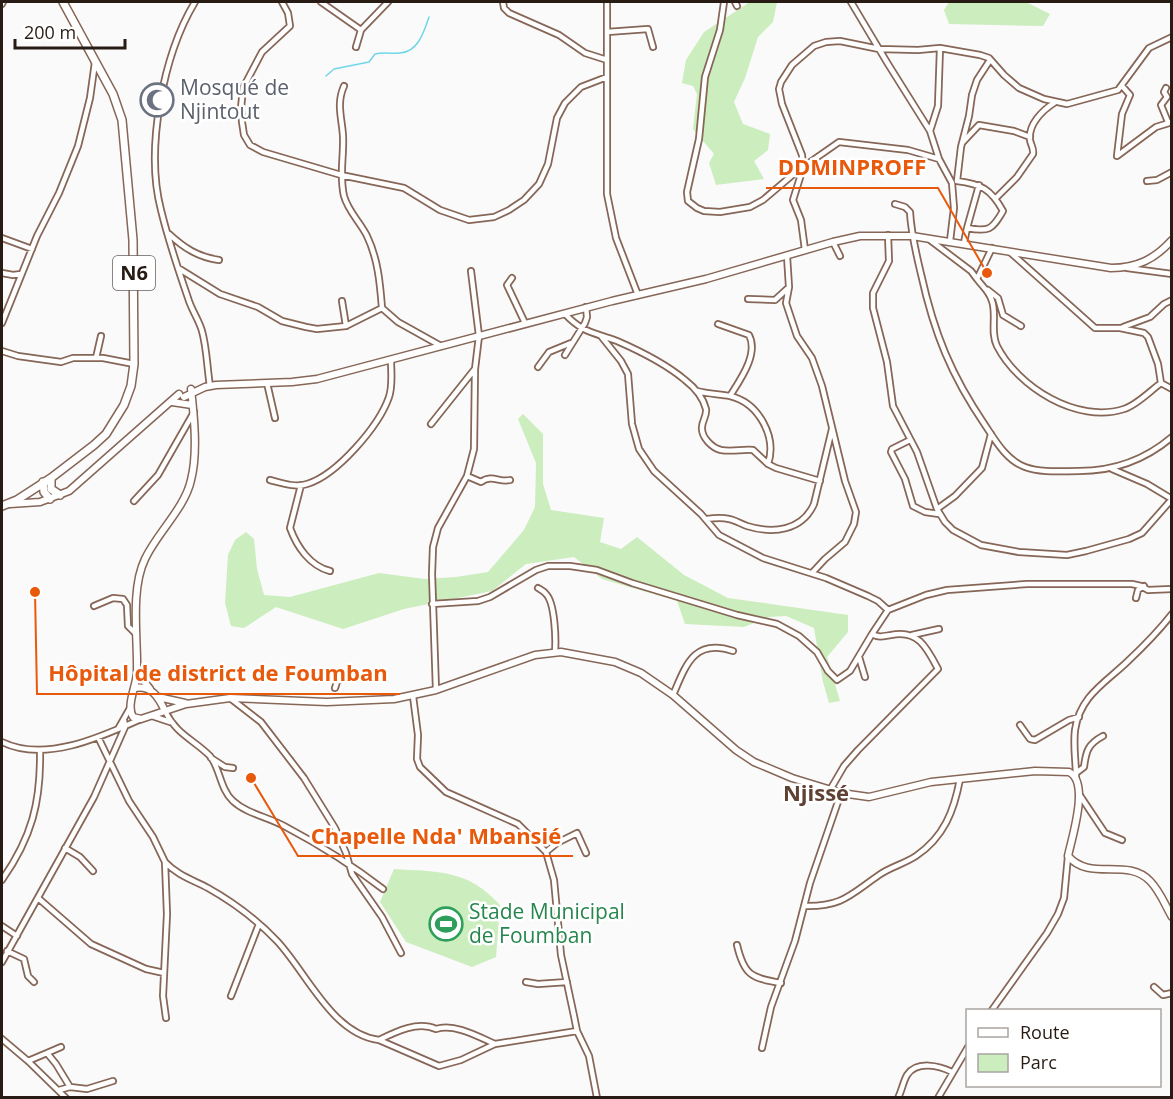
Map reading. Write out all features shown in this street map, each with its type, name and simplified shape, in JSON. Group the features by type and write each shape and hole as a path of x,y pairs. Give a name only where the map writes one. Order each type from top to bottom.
{"highway":[{"name":"N6","path":"5,505 51,478 94,445 112,426 129,393 134,364 133,240 124,128 117,103 63,2"},
{"path":"51,478 51,489 60,495"},
{"path":"43,483 44,492 50,499"}],"main road":[{"path":"5,505 33,503 60,495 76,485 169,403 193,390 206,387 317,379 586,307 706,279 833,242 860,236 912,236 1123,268 1132,267 1150,259 1172,240"},
{"path":"194,407 206,387"},
{"path":"193,390 192,479 154,544 143,565 139,580 135,633 137,672 130,708 133,717 141,719 186,704 230,698 291,702 356,702 413,696 535,655 555,652 606,660 629,667 654,681 736,750 754,762 783,775 841,794 869,797 931,782 1054,770 1076,775 1079,795 1068,856 1081,867 1139,873 1152,882 1172,917"},
{"path":"169,403 194,407"},
{"path":"137,672 158,697 165,711"},
{"path":"135,688 150,690"},
{"path":"158,697 186,704"}],"street":[{"path":"195,2 180,30 164,85 158,113 156,182 161,212 178,268 189,303 202,333 206,387"},
{"path":"282,2 288,13 290,26 262,52 243,88 241,108 244,135 250,145 263,152 341,175 404,188 440,210 460,218 469,220 494,217 524,200 538,184 548,164 557,118 565,103 581,87 607,77"},
{"path":"323,2 361,30"},
{"path":"356,46 361,30 388,2"},
{"path":"503,2 504,8 509,13 553,32 585,53 607,60"},
{"path":"607,2 607,194 616,238 638,295"},
{"path":"724,2 720,30 705,77 699,140 687,192 688,201 697,208 720,212 744,209 763,200 839,142 908,150 939,159"},
{"path":"851,2 930,131 939,159 954,182"},
{"path":"607,32 648,28 653,47"},
{"path":"805,250 801,220 793,200 803,168 800,147 779,96 781,82 786,74 802,56 820,43 840,41 879,49 940,48 980,55 990,60 1019,88 1055,102 1067,104 1118,90 1149,48 1172,37"},
{"path":"930,131 938,106 940,48"},
{"path":"950,241 954,182 973,91 990,60"},
{"path":"2,323 21,274 78,146 92,89 95,61"},
{"path":"344,86 339,103 343,137 341,175 348,206 367,236 377,264 382,308 398,322 441,346"},
{"path":"1122,86 1130,95 1122,114 1118,156 1156,127 1170,122 1161,105 1167,97 1164,92 1166,88"},
{"path":"996,198 1017,177 1034,154 1030,137 1036,120 1055,102"},
{"path":"962,143 979,125 1014,131 1030,137"},
{"path":"1147,181 1157,180 1172,172"},
{"path":"954,182 979,185 996,198 1003,211 994,225 984,231 967,228"},
{"path":"964,243 979,185"},
{"path":"895,204 905,207 910,212 912,236 937,335 964,394 1011,459 1024,467 1054,471 1112,469 1145,456 1172,437"},
{"path":"169,234 189,250 204,257 219,260"},
{"path":"888,235 889,261 873,293 873,308 887,363 893,406 917,452 938,512 953,530 981,545 1047,555 1086,551 1129,539 1142,533 1172,499 1147,484 1112,469"},
{"path":"2,238 32,249"},
{"path":"928,238 971,271 988,291 998,298 1003,315 1021,326"},
{"path":"833,242 840,256"},
{"path":"977,279 992,248"},
{"path":"1010,252 1090,324 1101,329 1120,328 1144,333 1148,337 1158,364 1161,383"},
{"path":"787,256 789,287 786,303 797,336 812,358 822,386 856,517 845,542 812,573"},
{"path":"178,268 212,290 258,307 282,321 317,329 346,326 382,308"},
{"path":"1123,268 1172,274"},
{"path":"436,690 432,604 432,563 435,539 438,528 467,476 474,454 475,369 479,336 471,272"},
{"path":"2,273 21,274"},
{"path":"512,278 507,285 525,323"},
{"path":"748,299 775,300 789,287"},
{"path":"988,291 993,305 994,336 1002,354 1028,384 1056,400 1084,410 1100,412 1120,410 1130,407 1161,383"},
{"path":"1120,328 1150,317 1172,300"},
{"path":"342,301 346,326"},
{"path":"565,355 587,317 586,307"},
{"path":"565,314 581,329 616,341 656,361 683,378 697,391 706,410 702,428 704,437 709,442 720,449 753,450 768,464 820,480"},
{"path":"718,324 749,335 751,338 752,352 744,375 730,396"},
{"path":"96,358 101,336"},
{"path":"601,336 621,361 628,374 632,424 639,449 662,479 706,519 719,536 771,561 812,573 878,601 888,610"},
{"path":"538,367 549,352 572,342"},
{"path":"2,351 18,356 61,362 73,358 96,358 134,364"},
{"path":"270,480 301,485 313,482 336,466 369,430 390,395 392,386 390,360"},
{"path":"431,424 475,369"},
{"path":"267,383 275,418"},
{"path":"1161,383 1172,389"},
{"path":"697,391 730,396 749,406 764,422 771,454 768,464"},
{"path":"134,501 142,495 158,475 194,407"},
{"path":"706,519 729,519 765,530 797,525 808,515 814,504 833,425"},
{"path":"910,440 892,449 891,452 905,479 913,506 925,512 938,512 982,468 991,434"},
{"path":"467,476 481,482 484,479 495,478 510,480"},
{"path":"301,485 290,528 302,551 312,562 330,571"},
{"path":"432,604 478,601 490,597 536,570 549,567 570,566 597,570 737,615 777,624 800,636 817,652 828,671 837,680 850,671 888,610 926,595 947,590 1027,584 1132,584 1144,586 1148,590 1172,589"},
{"path":"1136,598 1138,590 1144,586"},
{"path":"538,588 549,599 556,632 555,652"},
{"path":"93,606 113,598 123,599 127,604 128,626 135,633"},
{"path":"1076,775 1075,729 1096,687 1145,645 1172,614"},
{"path":"872,634 879,637 903,633 912,635 939,628"},
{"path":"830,790 844,766 858,750 938,669 924,645 912,635"},
{"path":"673,695 689,659 696,653 718,647 733,651"},
{"path":"859,657 865,677"},
{"path":"335,688 337,682 348,673"},
{"path":"413,696 418,735 417,759 420,767 446,792 518,824 546,852 554,880 561,955 577,1031 589,1056 597,1098"},
{"path":"230,698 261,722 298,769 335,828 352,874 388,926 401,953"},
{"path":"118,729 130,708"},
{"path":"165,711 170,722 184,737 225,767 233,768"},
{"path":"152,716 170,722"},
{"path":"1020,725 1030,739 1035,740 1069,720 1079,717"},
{"path":"2,742 20,749 40,750 99,738 141,719"},
{"path":"2,962 110,763 125,727 124,720"},
{"path":"1076,775 1084,767 1085,756 1090,745 1103,736"},
{"path":"99,738 129,801 153,837 165,862 166,1018"},
{"path":"2,880 24,841 32,821 39,790 40,750"},
{"path":"211,758 227,794 238,805 284,825 348,862 383,889"},
{"path":"804,906 824,905 847,899 880,874 915,857 934,839 949,820 960,779"},
{"path":"762,1048 771,1008 781,983 824,837 841,794"},
{"path":"1079,795 1105,833 1122,840"},
{"path":"546,852 557,843 577,833 586,853"},
{"path":"65,848 80,857 93,871"},
{"path":"993,1009 1058,914 1064,898 1068,856"},
{"path":"165,862 177,872 241,908 287,952 343,1024 369,1039 379,1040 439,1066 461,1060 495,1044 577,1031"},
{"path":"38,898 92,944 146,969 164,973"},
{"path":"231,996 259,924"},
{"path":"2,926 17,936"},
{"path":"737,945 742,963 748,972 762,980 781,983"},
{"path":"8,951 26,960 28,976 34,982"},
{"path":"526,981 538,984 567,982"},
{"path":"1154,987 1163,995 1172,993"},
{"path":"379,1040 406,1028 426,1025 436,1029 444,1027 466,1032 495,1044"},
{"path":"2,1039 66,1098"},
{"path":"28,1061 61,1047"},
{"path":"938,1098 966,1050"},
{"path":"47,1053 70,1087"},
{"path":"898,1098 906,1076 915,1068 938,1066 952,1072"},
{"path":"59,1090 70,1087 81,1090 113,1081"}],"green space":[{"path":"750,2 777,2 773,22 758,37 745,78 734,102 743,124 770,134 768,150 754,161 764,179 716,185 709,163 714,154 693,129 697,94 693,86 682,83 686,60 704,32"},
{"path":"949,2 1026,2 1050,14 1043,26 949,24 944,10"},
{"path":"523,414 543,434 543,484 551,510 604,518 600,542 621,549 637,537 684,575 728,598 848,615 848,632 827,657 840,701 829,703 814,628 786,616 769,617 744,627 685,624 677,601 602,579 574,557 526,564 492,591 404,609 343,629 276,607 244,628 231,626 225,603 228,555 235,540 246,532 254,539 257,569 264,595 290,597 379,573 425,579 488,572 524,530 535,507 536,463 518,419"},
{"name":"Stade Municipal de Foumban","path":"394,869 452,875 488,893 500,905 496,957 472,967 406,942 380,902"}],"waterway":[{"path":"326,76 334,69 369,62 375,54 406,52 416,45 429,17"}],"place":[{"name":"Mosqué de Njintout","path":"157,100"},
{"name":"DDMINPROFF","path":"987,273"},
{"name":"Hôpital de district de Foumban","path":"35,592"},
{"name":"Chapelle Nda' Mbansié","path":"251,778"},
{"name":"Stade Municipal de Foumban","path":"446,924"}],"district":[{"name":"Njissé","path":"816,793"}]}
